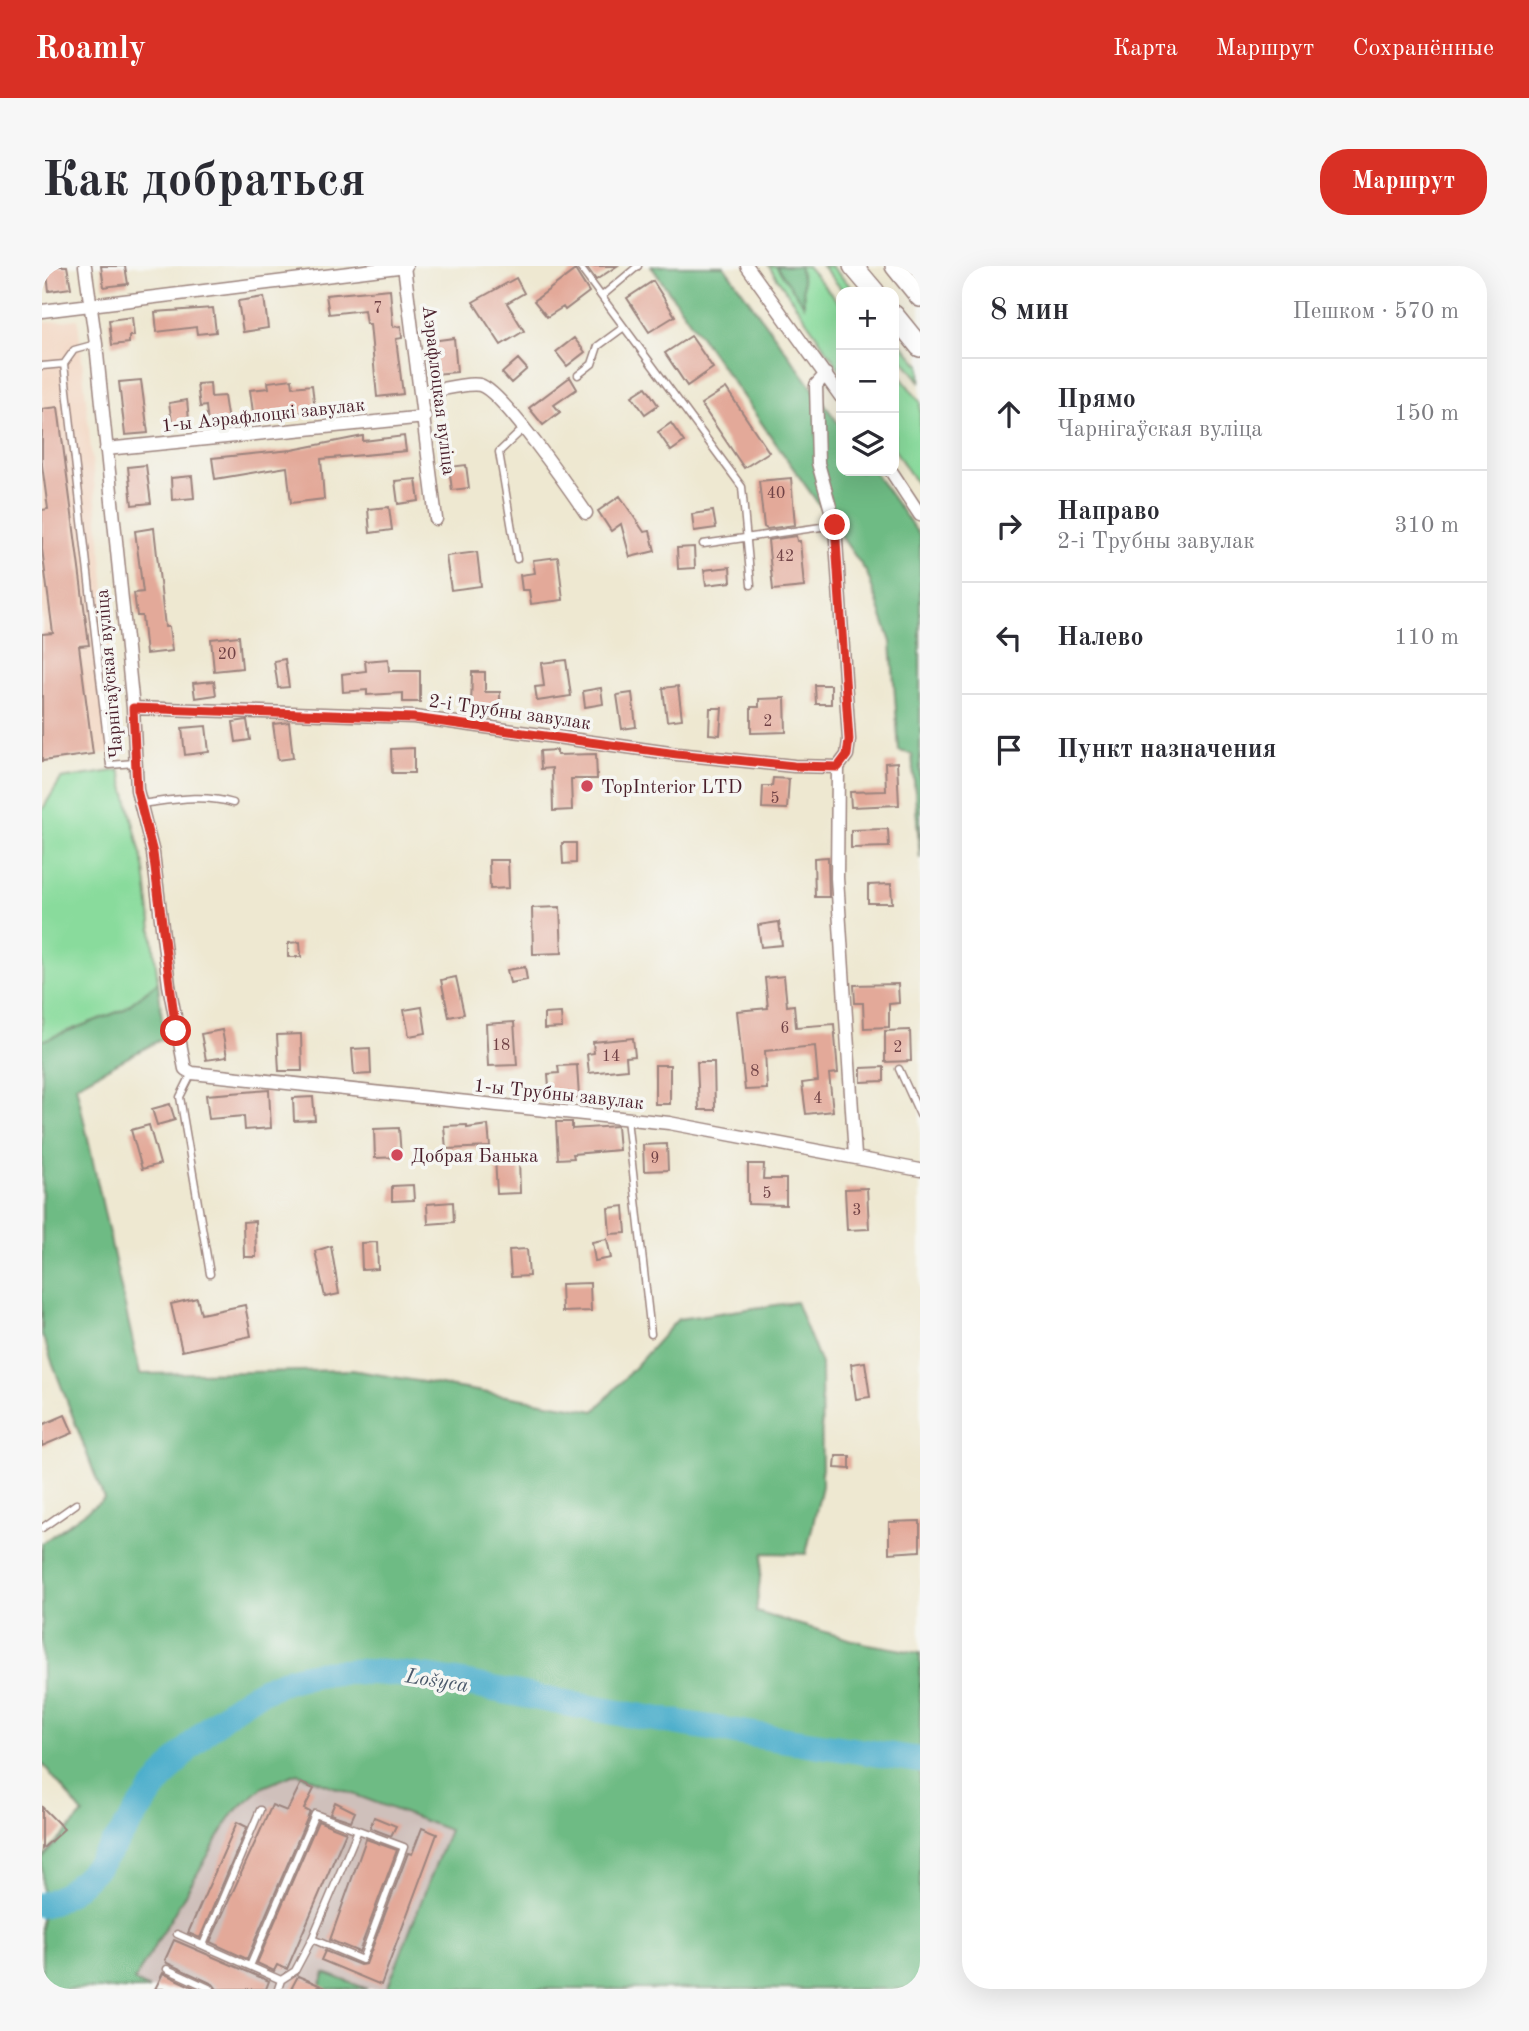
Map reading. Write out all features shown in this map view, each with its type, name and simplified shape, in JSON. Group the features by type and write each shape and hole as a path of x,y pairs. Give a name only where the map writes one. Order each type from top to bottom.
{"main road":[{"path":"853,266 871,287"},
{"path":"895,266 920,297"},
{"path":"899,321 918,343"}],"street":[{"name":"Чарнігаўская вуліца","path":"85,266 92,304 133,708 134,763 153,853 176,1031 185,1069 192,1073"},
{"path":"42,311 405,266"},
{"name":"Аэрафлоцкая вуліца","path":"405,266 436,519"},
{"path":"747,266 836,390"},
{"path":"825,374 816,385 818,463 835,525 849,740 847,755 838,767 837,878 855,1156"},
{"path":"422,393 480,385 492,392 548,456 586,513"},
{"name":"1-ы Аэрафлоцкі завулак","path":"106,449 425,416"},
{"path":"894,476 920,515"},
{"name":"2-і Трубны завулак","path":"133,708 414,718 677,754 794,766 838,767"},
{"name":"1-ы Трубны завулак","path":"192,1073 669,1123 920,1170"}],"lane":[{"path":"579,266 742,487 751,585"},
{"path":"602,296 638,266"},
{"path":"578,375 592,364 598,346 624,327"},
{"path":"96,344 74,350 64,364 110,765 134,763"},
{"path":"42,366 64,364"},
{"path":"517,559 499,452 523,429"},
{"path":"64,453 74,452"},
{"path":"703,544 835,525"},
{"path":"141,804 194,797 213,797 233,803"},
{"path":"899,1069 920,1115"},
{"path":"192,1073 180,1097 210,1274"},
{"path":"627,1119 651,1334"},
{"path":"42,1528 76,1504"},
{"path":"203,1945 260,1810"},
{"path":"250,1966 315,1814 404,1847 362,1960 312,1939"},
{"path":"278,1989 281,1980 295,1971 312,1939 358,1830"},
{"path":"177,1934 281,1980"},
{"path":"167,1969 211,1989"}],"shaded area":[{"path":"78,319 121,751 42,761 42,323"},
{"path":"297,1773 449,1830 387,1989 367,1989 326,1973 319,1989 149,1989 134,1981 233,1813 263,1787"}],"green space":[{"path":"651,266 724,266 836,420 836,476 877,476 920,536 920,859 912,754 899,751 891,642 867,573"},
{"path":"769,266 807,266 836,299 836,364"},
{"path":"776,266 799,266 804,305"},
{"path":"822,266 831,266 851,287 840,287"},
{"path":"899,341 920,365 920,381 899,355"},
{"path":"899,375 920,402 920,489 899,457"},
{"path":"120,770 145,870 158,982 123,1010 42,1041 42,810 61,779"},
{"path":"158,982 164,1038 76,1085 140,1374 352,1370 595,1411 678,1319 796,1302 821,1364 822,1486 806,1554 763,1553 756,1612 863,1643 920,1653 920,1989 387,1989 449,1830 297,1773 263,1787 233,1813 134,1981 149,1989 42,1989 42,1859 83,1814 42,1763 42,1543 104,1499 42,1335 42,1041 123,1010"},
{"path":"325,1973 367,1989 319,1989"}],"building":[{"path":"46,266 67,266 71,288 49,291"},
{"path":"101,266 125,266 128,284 104,287"},
{"path":"586,266 617,266 596,280"},
{"path":"575,270 589,292 565,310 563,307 547,317 534,301"},
{"path":"516,278 524,293 507,303 524,331 501,345 473,302"},
{"path":"653,281 675,316 649,332 627,298"},
{"path":"390,289 393,327 401,326 402,338 396,339 403,394 377,397 370,324 366,324 364,310 329,314 326,295"},
{"path":"264,297 268,328 243,332 238,301"},
{"path":"213,308 216,332 197,334 196,327 157,332 155,312"},
{"path":"132,317 134,336 129,336 129,343 112,345 109,320"},
{"path":"691,336 713,368 687,386 665,353"},
{"path":"454,338 457,372 434,374 431,341"},
{"path":"574,338 585,352 567,366 556,352"},
{"path":"518,359 527,369 511,383 502,373"},
{"path":"570,377 577,389 554,405 560,412 543,425 529,408"},
{"path":"292,379 293,387 312,385 315,410 254,420 250,390 269,388 268,382"},
{"path":"141,380 148,433 125,435 119,382"},
{"path":"210,383 211,397 224,396 228,422 208,424 206,406 200,407 197,384"},
{"path":"646,387 658,405 645,414 632,396"},
{"path":"726,388 769,452 744,468 701,404"},
{"path":"187,400 189,420 172,422 169,403"},
{"path":"58,407 89,645 79,646 93,754 42,761 42,634 53,633 42,549 42,510 48,509 42,465 42,409"},
{"path":"671,423 684,442 671,451 658,432"},
{"path":"363,436 363,441 404,436 406,451 321,459 324,499 291,503 287,467 215,479 212,458 292,450"},
{"path":"146,465 151,503 132,505 128,467"},
{"path":"466,465 469,488 452,490 449,467"},
{"path":"192,476 194,498 172,500 171,478"},
{"path":"791,478 795,525 767,529 764,527 759,481"},
{"path":"416,479 419,501 398,504 395,481"},
{"path":"620,496 644,532 650,531 655,551 630,557 621,524 611,531 598,511"},
{"path":"389,507 392,530 370,533 368,509"},
{"path":"713,511 716,528 694,531 692,514"},
{"path":"154,528 165,627 169,627 172,651 146,654 142,616 137,616 134,593 143,592 135,531"},
{"path":"796,536 797,541 800,541 804,587 773,590 768,540"},
{"path":"694,547 695,568 678,569 677,548"},
{"path":"477,552 481,586 451,590 446,556"},
{"path":"558,557 563,600 531,604 529,590 522,590 520,575 535,573 533,560"},
{"path":"730,567 731,582 706,585 704,570"},
{"path":"239,636 242,668 214,671 211,639"},
{"path":"285,659 289,687 278,688 274,661"},
{"path":"388,659 389,671 420,671 420,702 403,702 403,693 367,695 367,690 343,692 342,674 366,671 365,661"},
{"path":"566,660 571,696 537,701 535,687 544,686 541,663"},
{"path":"472,672 485,672 485,692 500,692 500,709 495,709 495,718 479,717 479,710 471,710"},
{"path":"214,681 216,695 195,698 193,683"},
{"path":"815,685 831,685 831,704 816,704"},
{"path":"678,686 682,719 667,721 663,688"},
{"path":"601,688 603,704 585,707 583,691"},
{"path":"632,693 636,727 622,729 617,695"},
{"path":"785,698 786,732 751,733 751,707 759,707 759,699"},
{"path":"710,708 722,708 720,735 709,734"},
{"path":"247,720 250,740 236,742 233,722"},
{"path":"289,722 293,758 278,760 273,724"},
{"path":"206,726 209,752 185,755 182,728"},
{"path":"414,748 414,773 392,773 391,749"},
{"path":"557,750 557,755 596,754 597,779 571,779 572,810 553,811 552,768 541,769 540,751"},
{"path":"897,762 899,805 851,807 850,792 886,791 885,763"},
{"path":"773,778 789,779 787,809 762,808 763,786 772,786"},
{"path":"888,829 889,847 851,848 851,830"},
{"path":"562,843 576,843 576,863 563,864"},
{"path":"828,857 829,897 815,897 814,858"},
{"path":"489,860 508,860 509,888 490,889"},
{"path":"891,884 892,903 868,903 868,885"},
{"path":"560,907 562,953 533,954 532,908"},
{"path":"779,922 782,945 761,947 758,925"},
{"path":"300,942 301,957 288,957 288,943"},
{"path":"525,967 527,980 510,983 507,970"},
{"path":"784,976 787,1006 794,1005 796,1027 834,1024 838,1073 829,1074 833,1111 806,1114 802,1083 818,1081 815,1046 765,1051 767,1089 745,1090 737,1011 768,1008 765,978"},
{"path":"456,977 464,1014 449,1017 441,980"},
{"path":"898,984 899,1003 889,1004 889,1027 864,1028 863,1003 855,1003 854,985"},
{"path":"422,1007 426,1033 409,1036 404,1010"},
{"path":"561,1013 562,1028 544,1029 544,1014"},
{"path":"514,1022 517,1065 488,1066 486,1024"},
{"path":"222,1030 227,1057 206,1060 201,1034"},
{"path":"910,1030 911,1061 885,1062 885,1031"},
{"path":"301,1034 302,1071 279,1071 277,1035"},
{"path":"633,1038 635,1056 626,1057 627,1069 589,1073 587,1054 594,1053 593,1042"},
{"path":"370,1048 371,1074 354,1075 352,1049"},
{"path":"697,1062 714,1062 715,1110 699,1110"},
{"path":"577,1065 579,1097 550,1100 548,1074 559,1073 558,1066"},
{"path":"655,1065 670,1065 670,1104 655,1104"},
{"path":"884,1067 884,1081 861,1082 861,1068"},
{"path":"269,1090 271,1128 245,1130 244,1116 209,1119 206,1095"},
{"path":"313,1097 315,1120 294,1121 293,1098"},
{"path":"170,1104 175,1120 157,1125 152,1109"},
{"path":"556,1122 572,1122 572,1129 617,1126 619,1150 573,1154 574,1158 558,1159"},
{"path":"149,1125 160,1164 142,1169 131,1130"},
{"path":"467,1125 467,1128 488,1125 490,1147 446,1149 444,1126"},
{"path":"399,1128 401,1157 375,1158 374,1129"},
{"path":"667,1144 668,1170 644,1171 643,1145"},
{"path":"519,1156 520,1193 497,1194 495,1157"},
{"path":"748,1164 764,1164 763,1179 786,1179 786,1205 748,1204"},
{"path":"413,1185 414,1200 392,1201 392,1186"},
{"path":"867,1188 869,1229 847,1230 845,1189"},
{"path":"453,1202 454,1222 428,1224 427,1204"},
{"path":"624,1206 626,1233 610,1234 608,1208"},
{"path":"255,1221 256,1257 244,1257 243,1222"},
{"path":"607,1239 611,1258 595,1261 592,1242"},
{"path":"377,1242 378,1269 362,1270 361,1243"},
{"path":"331,1246 339,1294 325,1297 315,1251"},
{"path":"527,1249 529,1276 511,1277 509,1250"},
{"path":"590,1283 591,1311 562,1312 561,1284"},
{"path":"197,1298 201,1314 245,1305 251,1336 182,1351 171,1304"},
{"path":"865,1362 870,1397 856,1399 851,1364"},
{"path":"65,1415 73,1433 42,1446 42,1425"},
{"path":"836,1456 850,1456 850,1469 835,1468"},
{"path":"920,1521 920,1551 889,1553 889,1522"},
{"path":"301,1783 314,1789 304,1809 310,1812 247,1959 210,1942 272,1805 287,1811"},
{"path":"335,1802 355,1812 351,1821 330,1814"},
{"path":"42,1807 64,1829 42,1849"},
{"path":"374,1817 396,1826 391,1836 370,1828"},
{"path":"318,1821 346,1832 287,1969 277,1965 274,1971 257,1963"},
{"path":"237,1822 247,1827 200,1938 188,1933"},
{"path":"422,1828 437,1834 381,1985 321,1960 325,1951 360,1965 366,1964 408,1853 412,1854"},
{"path":"366,1839 397,1850 359,1952 330,1940"},
{"path":"174,1940 269,1981 266,1989 217,1989 213,1984 167,1963 165,1960"},
{"path":"163,1973 165,1974 197,1989 155,1989"},
{"path":"298,1976 328,1989 291,1989"}],"waterway":[{"name":"Lošyca","path":"42,1905 76,1887 92,1872 166,1774 217,1721 263,1691 287,1681 313,1675 369,1672 428,1677 661,1720 920,1760"}],"place":[{"name":"TopInterior LTD","path":"587,786"},
{"name":"Добрая Банька","path":"397,1155"}],"route":[{"path":"176,1031 153,853 137,790 133,708 414,718 677,754 794,766 838,767 847,755 849,740 835,525"}]}
